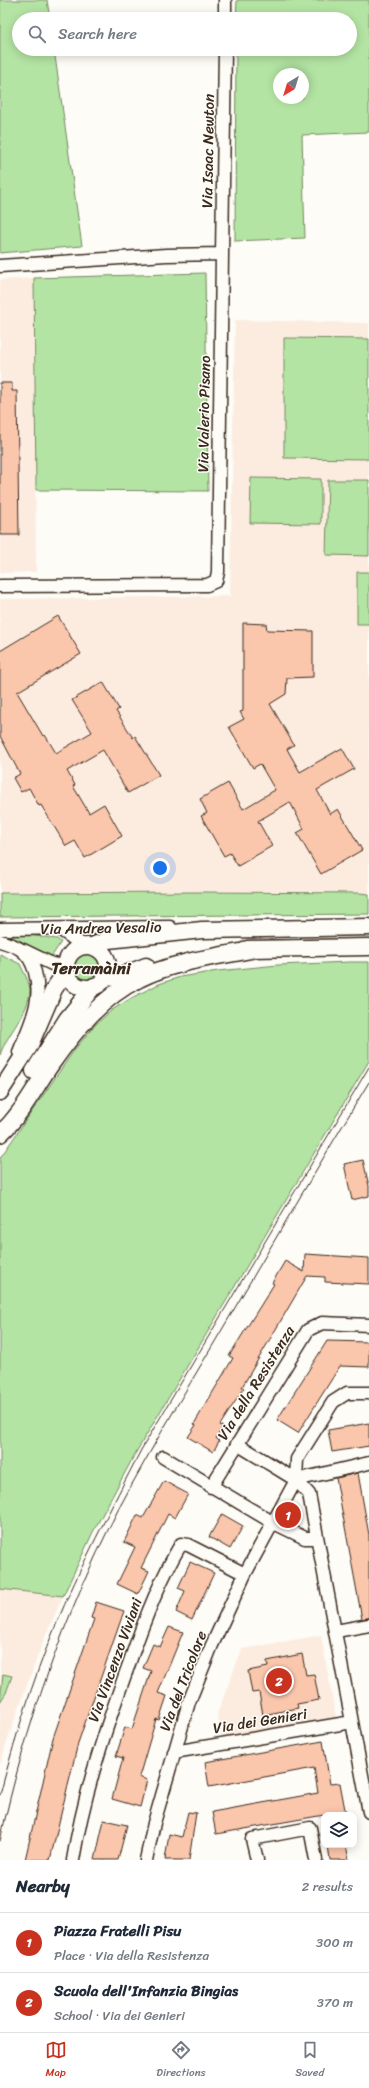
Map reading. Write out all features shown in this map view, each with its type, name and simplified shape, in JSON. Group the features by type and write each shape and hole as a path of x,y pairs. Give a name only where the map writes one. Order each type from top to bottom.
{"main road":[{"name":"Via Andrea Vesalio","path":"88,946 108,940 202,930 369,927"},
{"path":"0,1092 29,1047 54,989 66,968 70,954 75,949 88,946 103,953 106,959 107,972 67,1019 4,1118 0,1130"},
{"path":"66,968 74,983 80,986 118,977 187,953 215,948 256,949 369,947"},
{"path":"0,1134 13,1122 52,1063 90,1016 110,998 138,979 159,970 256,949"}],"street":[{"path":"225,0 225,12"},
{"name":"Via Isaac Newton","path":"222,254 225,56"},
{"path":"0,266 166,255 222,254"},
{"name":"Via Valerio Pisano","path":"0,586 207,585 216,581 218,572 222,254"},
{"name":"Via Andrea Vesalio","path":"0,929 191,926 202,930"},
{"path":"59,929 88,946"},
{"name":"Via Andrea Vesalio","path":"0,941 52,964 66,968"},
{"name":"Via Andrea Vesalio","path":"16,1066 37,1000 37,984 34,969 28,957 20,949"},
{"name":"Via della Resistenza","path":"211,1487 308,1330 322,1323 369,1325"},
{"path":"272,1522 296,1480 297,1459 333,1402 347,1393 369,1393"},
{"path":"237,1444 296,1480 309,1494 352,1722 367,1792 369,1812"},
{"path":"163,1457 272,1522 305,1538 317,1538"},
{"path":"296,1480 369,1463"},
{"name":"Via del Tricolore","path":"146,1860 154,1823 189,1702 204,1664 245,1574 272,1522"},
{"name":"Via Vincenzo Viviani","path":"73,1860 88,1792 122,1684 142,1628 181,1544 188,1545 245,1574"},
{"path":"336,1631 369,1625"},
{"name":"Via dei Genieri","path":"174,1752 352,1722"},
{"path":"256,1860 252,1838 310,1828 316,1860"}],"shaded area":[{"path":"34,278 36,572 0,573 0,280"},
{"path":"235,320 369,323 369,894 197,892 0,893 0,599 230,596"},
{"path":"0,1589 63,1596 42,1644 7,1741 0,1766 0,1702 6,1693 12,1676 3,1674 0,1692"},
{"path":"321,1635 336,1718 222,1737 217,1714 242,1649"}],"green space":[{"path":"0,0 47,0 49,12 12,12 12,56 55,56 82,246 0,253"},
{"path":"237,0 369,0 369,132 302,135 305,238 235,241 236,56 357,56 357,12 236,12"},
{"path":"205,273 208,491 36,490 34,278"},
{"path":"284,338 369,339 369,459 284,458"},
{"path":"251,478 321,479 321,524 250,523"},
{"path":"328,480 369,480 369,556 326,555"},
{"path":"357,572 369,572 369,624 357,624"},
{"path":"197,892 369,894 369,914 0,917 0,893"},
{"path":"0,931 57,939 61,942 52,956"},
{"path":"91,946 98,949 104,955 107,966 106,974 98,983 91,986 83,986 76,983 68,974 67,962 70,955 79,947"},
{"path":"0,954 20,964 28,981 30,990 26,1007 0,1055"},
{"path":"369,962 369,1061 135,1454 93,1532 63,1596 0,1589 0,1158 75,1049 95,1025 112,1010 133,997 159,984 180,977 218,971 278,965"},
{"path":"3,1674 12,1676 6,1693 0,1702"}],"building":[{"path":"0,383 12,383 12,391 17,391 19,535 0,535"},
{"path":"58,616 81,654 17,692 43,736 45,735 56,753 92,732 72,700 103,682 119,709 116,711 133,738 135,736 159,775 128,793 103,750 67,771 75,785 73,786 89,813 104,804 122,836 85,858 75,841 66,846 41,805 39,806 29,788 21,792 13,778 20,774 0,736 0,651"},
{"path":"243,623 266,624 267,630 313,631 313,677 287,678 286,694 270,704 294,745 287,749 300,772 342,748 354,769 317,790 330,814 338,809 362,850 321,874 297,833 304,829 290,802 258,821 272,846 238,866 230,853 224,856 201,816 207,813 200,799 228,783 243,809 275,790 260,764 253,768 229,727 244,719 240,712 243,711"},
{"path":"363,1160 369,1186 369,1196 352,1200 344,1164"},
{"path":"305,1254 369,1258 369,1284 325,1282 325,1277 307,1276 242,1387 244,1388 220,1425 223,1427 216,1438 219,1441 213,1452 188,1437 196,1425 194,1424 233,1358 229,1356 274,1284 272,1283 285,1261 304,1272"},
{"path":"327,1341 369,1342 369,1367 340,1366 298,1433 277,1420"},
{"path":"369,1423 369,1446 332,1452 328,1430"},
{"path":"358,1473 369,1535 369,1618 362,1619 336,1478"},
{"path":"164,1481 188,1494 175,1518 168,1514 141,1568 149,1571 138,1594 117,1584 135,1547 124,1542 137,1515 143,1518"},
{"path":"222,1514 243,1526 230,1549 209,1537"},
{"path":"190,1562 214,1573 192,1620 176,1612 185,1591 178,1588"},
{"path":"96,1602 124,1611 78,1743 50,1860 25,1860 53,1738 94,1619 91,1618"},
{"path":"169,1627 183,1632 158,1693 167,1696 159,1720 156,1719 139,1777 147,1780 140,1807 112,1799 123,1758 116,1756 125,1727 132,1729 151,1671 143,1668 153,1644 160,1647"},
{"path":"302,1654 306,1675 314,1674 319,1700 297,1704 298,1708 263,1715 259,1692 252,1693 248,1671 268,1667 267,1661"},
{"path":"323,1741 330,1784 340,1783 345,1812 321,1812 321,1816 216,1834 212,1812 318,1793 314,1768 209,1787 205,1762"},
{"path":"188,1812 196,1813 189,1860 165,1860 169,1834 182,1837"},
{"path":"104,1820 127,1825 118,1860 95,1860"},
{"path":"328,1848 347,1848 349,1860 330,1860"}],"tram line":[{"path":"0,1795 24,1710 39,1668 75,1582 107,1516 141,1450 369,1067"},
{"path":"0,1841 21,1756 34,1714 63,1632 98,1551 117,1512 160,1434 369,1082"}],"place":[{"name":"Piazza Fratelli Pisu","path":"288,1515"},
{"name":"Scuola dell'Infanzia Bingias","path":"279,1681"}],"district":[{"name":"Terramàini","path":"91,968"}]}
